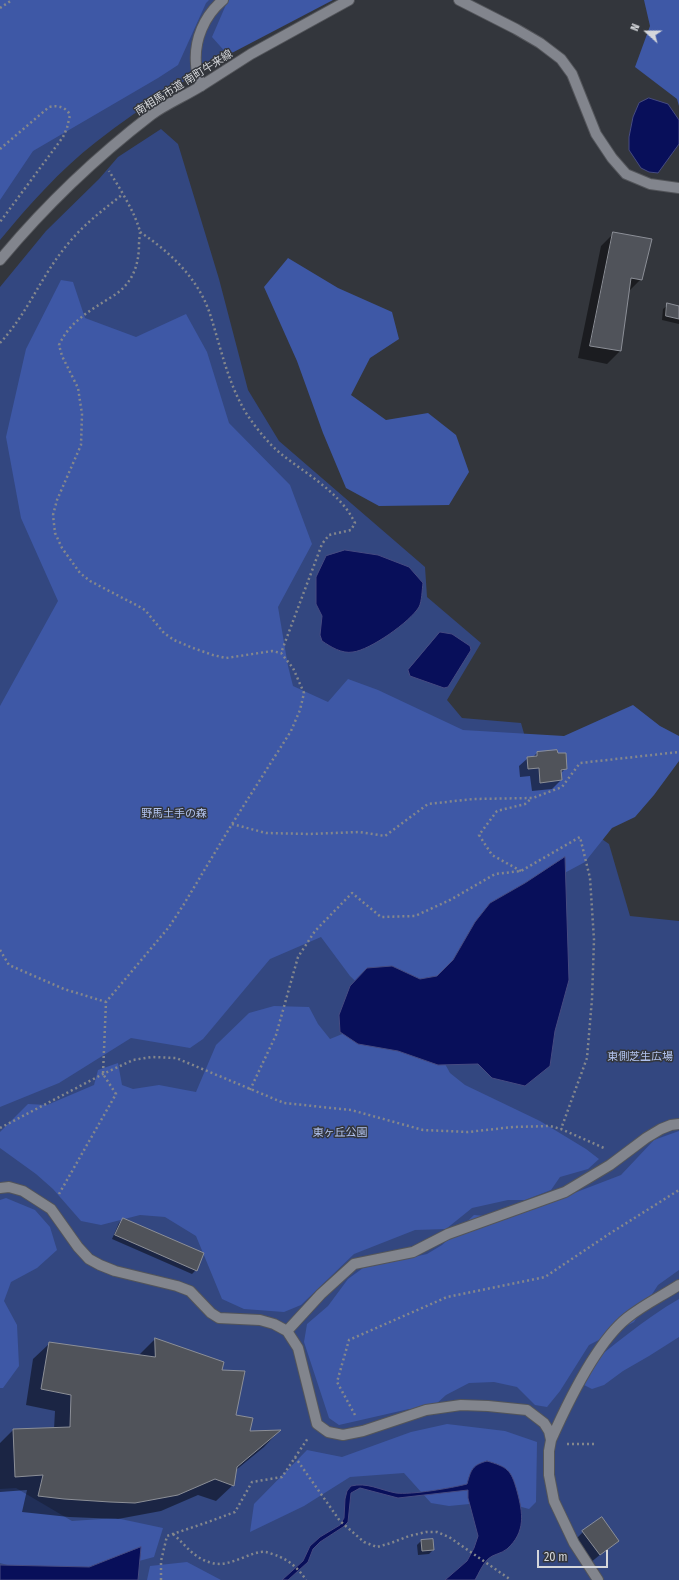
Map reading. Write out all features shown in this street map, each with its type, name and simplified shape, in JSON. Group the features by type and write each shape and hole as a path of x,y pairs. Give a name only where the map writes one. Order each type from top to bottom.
{"street":[{"path":"201,86 196,66 196,43 204,23 222,0"},
{"name":"南相馬市道 南町牛来線","path":"0,260 21,234 73,180 152,115 251,54 349,0"},
{"path":"459,0 516,29 540,43 561,59 572,74 596,134 612,158 626,174 650,184 679,188"},
{"path":"287,1331 321,1294 354,1264 412,1252 448,1234 565,1192 589,1179 661,1129 679,1124"},
{"path":"0,1188 9,1187 23,1191 51,1209 78,1247 89,1259 100,1265 115,1271 177,1286 190,1291 211,1313 218,1318 260,1320 274,1324 287,1331 298,1348 318,1424 328,1432 343,1435 363,1431 426,1410 461,1406 488,1406 527,1410 544,1423 549,1431 551,1442 549,1475 554,1501 574,1543 598,1580"},
{"path":"551,1442 562,1415 576,1388 608,1339 626,1318 679,1285"}],"path":[{"path":"0,8 12,0"},
{"path":"0,149 49,107 62,107 70,114 70,119 63,137 0,222"},
{"path":"51,1209 116,1094 103,1074 106,1002 169,927 291,731 300,710 304,693 293,668 281,653 272,650 226,658 193,648 174,640 164,633 145,610 90,582 80,573 62,548 56,533 53,515 57,500 81,444 82,414 78,388 62,356 59,345 65,332 75,322 124,287 132,276 139,254 140,232 124,194 99,158"},
{"path":"0,343 20,319 51,267 67,245 83,226 124,194"},
{"path":"140,232 161,246 190,276 200,291 210,314 228,374 253,422 279,452 334,496 350,513 355,523 351,530 329,536 322,544 281,653"},
{"path":"521,871 492,855 479,835 497,811 525,804 533,798 562,787 580,763 679,752"},
{"path":"232,824 266,833 309,834 360,832 385,836 428,804 473,799 533,798"},
{"path":"250,1090 276,1035 298,957 315,931 352,893 381,917 415,916 450,900 495,874 521,871 580,836 590,878 594,940 592,999 587,1058 560,1129"},
{"path":"0,950 9,965 64,989 106,1002"},
{"path":"0,1128 133,1060 152,1057 176,1058 284,1103 350,1110 423,1130 468,1132 541,1126 560,1129 622,1157"},
{"path":"363,1431 337,1382 349,1340 447,1297 545,1277 609,1234 679,1190"},
{"path":"161,1580 161,1561 167,1536 235,1512 252,1482 282,1476 318,1424"},
{"path":"551,1442 594,1444"},
{"path":"295,1458 340,1521 364,1542 377,1547 409,1536 426,1532 437,1532 449,1537 511,1580"},
{"path":"172,1534 195,1556 212,1563 227,1563 266,1552 287,1560 306,1580"}],"green space":[{"path":"0,0 247,0 254,38 134,114 96,142 45,188 0,240"},
{"path":"0,0 209,0 206,3 178,65 33,151 0,200"},
{"path":"228,0 333,0 228,55 212,37"},
{"path":"644,0 679,0 679,106 677,99 635,67 650,26"},
{"name":"東ヶ丘公園","path":"161,129 178,144 219,279 248,390 279,441 425,567 427,597 481,643 447,700 462,718 521,723 525,737 487,759 609,844 630,916 679,921 679,1580 0,1580 0,287 46,231 99,179 118,157"},
{"path":"288,258 338,288 392,312 399,339 370,358 351,395 386,420 428,413 456,435 469,472 449,505 379,506 346,488 323,433 297,361 264,287"},
{"name":"野馬土手の森","path":"61,280 73,282 85,318 136,337 186,314 207,352 229,423 290,485 312,544 278,607 293,686 328,702 348,679 378,690 463,730 564,736 633,705 660,726 679,736 679,761 654,795 635,817 612,828 585,862 542,885 472,971 370,995 350,976 321,937 270,959 203,1039 190,1048 131,1038 59,1083 0,1107 0,706 58,601 21,518 6,437 26,349"},
{"path":"274,1006 309,1007 318,1024 330,1039 362,1026 434,1044 450,1073 465,1085 540,1121 586,1149 599,1159 588,1169 560,1177 551,1190 525,1200 508,1200 472,1208 446,1229 415,1230 354,1254 301,1305 284,1312 244,1309 222,1299 196,1236 165,1217 140,1215 101,1225 81,1221 53,1189 36,1174 0,1148 0,1132 28,1104 47,1105 94,1085 98,1070 118,1063 122,1085 133,1089 159,1085 196,1092 216,1045 249,1013"},
{"path":"679,1131 679,1270 658,1285 634,1322 589,1345 560,1391 547,1407 535,1405 517,1387 494,1382 469,1383 446,1395 424,1415 409,1409 339,1425 329,1418 304,1342 307,1324 328,1306 348,1279 363,1268 427,1254 442,1245 474,1215 509,1218 621,1175 654,1140"},
{"path":"6,1198 35,1210 50,1227 57,1250 37,1268 11,1282 4,1301 17,1325 19,1366 3,1388 0,1388 0,1200"},
{"path":"679,1299 679,1337 623,1371 604,1385 592,1389 582,1384 581,1371 641,1324"},
{"path":"447,1424 505,1431 537,1442 536,1502 529,1509 500,1501 449,1506 431,1503 404,1473 350,1477 304,1506 250,1532 254,1504 307,1450 342,1457 411,1432"},
{"path":"16,1488 72,1521 116,1518 163,1528 154,1557 124,1565 43,1575 0,1563 0,1489"},
{"path":"187,1562 221,1580 147,1580 150,1566"}],"shaded area":[{"path":"649,98 668,104 679,120 679,144 658,173 649,172 641,168 629,150 629,137 633,117 639,103"},
{"path":"345,550 378,555 409,567 423,583 419,607 407,620 379,641 353,652 337,650 322,641 320,635 322,616 316,604 316,577 326,556"},
{"path":"440,632 452,634 470,646 471,650 448,687 444,688 410,676 408,670"},
{"path":"565,857 569,980 555,1031 550,1066 525,1086 492,1078 478,1064 438,1065 398,1051 358,1044 340,1032 339,1015 350,986 367,968 392,966 420,979 437,976 453,960 475,922 490,903 525,883"},
{"path":"487,1461 504,1467 513,1478 521,1507 521,1522 520,1529 513,1543 505,1551 488,1559 482,1566 475,1580 445,1580 467,1561 478,1536 468,1498 468,1490 398,1498 360,1488 351,1493 348,1522 320,1542 313,1549 308,1562 288,1580 282,1580 303,1561 310,1546 320,1537 340,1525 344,1518 347,1491 351,1486 363,1485 396,1493 421,1492 452,1487 467,1484 475,1466"},
{"path":"141,1547 138,1580 0,1580 0,1565 89,1567"}],"building":[{"path":"613,232 652,239 642,280 631,278 621,351 590,346"},
{"path":"667,303 679,306 679,319 666,316"},
{"path":"557,750 558,753 566,753 567,769 561,770 562,780 540,783 539,768 528,769 527,757 537,756 537,752"},
{"path":"123,1218 204,1253 197,1271 115,1235"},
{"path":"155,1338 224,1362 222,1370 245,1371 236,1415 253,1418 250,1431 281,1430 237,1467 234,1486 215,1479 178,1495 135,1503 110,1502 38,1496 43,1475 15,1477 13,1429 70,1427 71,1395 41,1389 49,1342 155,1357"},
{"path":"602,1517 619,1541 600,1555 582,1531"},
{"path":"433,1539 434,1550 422,1551 421,1540"}],"park label":[{"name":"東側芝生広場","path":"640,1057"}]}
